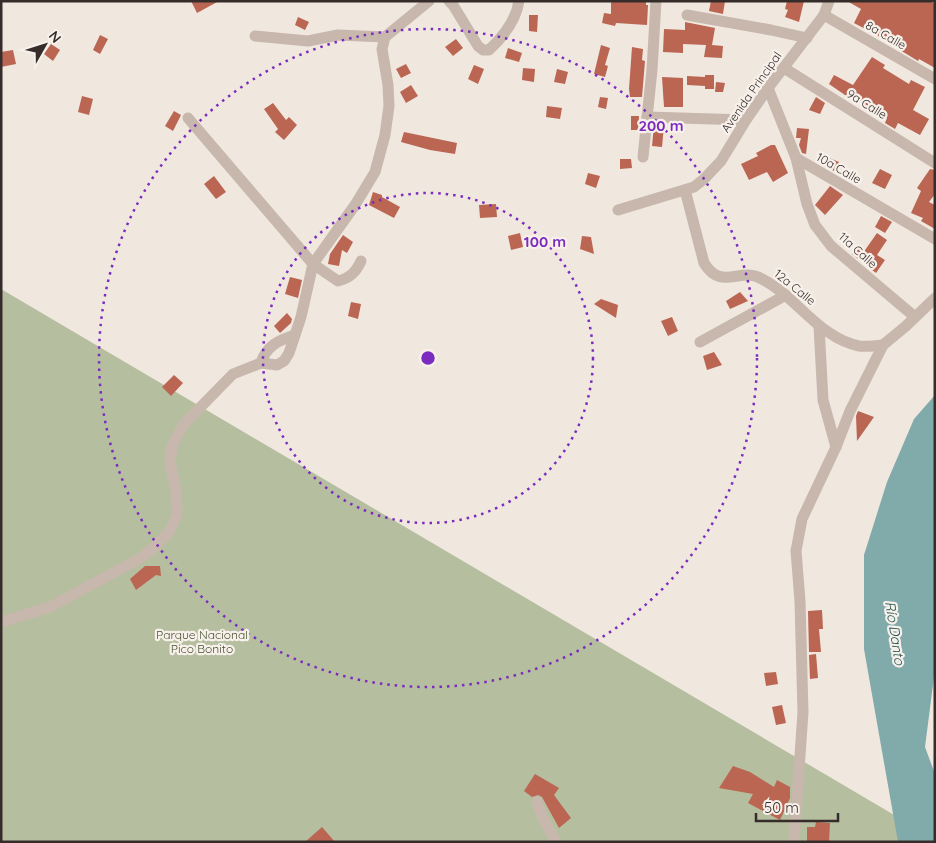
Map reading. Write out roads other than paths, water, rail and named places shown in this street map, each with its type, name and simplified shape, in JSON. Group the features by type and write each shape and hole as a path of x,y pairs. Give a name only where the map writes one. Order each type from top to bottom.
{"street":[{"path":"1,622 50,607 138,559 150,551 170,531 177,514 176,490 170,463 172,446 176,436 183,425 233,374 261,363 277,365 284,361 289,353 309,288 313,264 354,206 375,172 385,135 389,106 388,85 382,49 385,38 429,1"},
{"path":"449,1 454,5 478,46 483,50 489,50 499,41 512,22 519,1"},
{"path":"643,156 652,70 656,1"},
{"name":"Avenida Principal","path":"618,210 686,190 694,187 704,179 721,161 768,88 824,15 829,1"},
{"path":"687,15 807,38"},
{"name":"8a Calle","path":"824,15 935,79"},
{"path":"255,36 308,40 338,35 385,38"},
{"name":"9a Calle","path":"784,68 935,163"},
{"name":"10a Calle","path":"768,88 796,158 935,239"},
{"path":"647,117 746,120"},
{"path":"188,118 313,264 338,280 345,279 357,270 361,261"},
{"name":"11a Calle","path":"796,158 807,204 815,225 831,246 915,317"},
{"name":"12a Calle","path":"686,190 704,263 715,276 722,278 754,275 786,295 819,326 839,338 860,346 883,346"},
{"path":"700,342 786,295"},
{"path":"794,842 803,712 800,601 796,551 802,519 836,447 850,410 883,346 935,298"},
{"path":"819,326 823,400 836,447"},
{"path":"261,363 264,354 272,345 295,335"},
{"path":"537,802 556,842"}],"water":[{"name":"Río Danto","path":"935,395 935,669 925,747 935,774 935,842 898,842 864,649 864,555 887,482 914,419"}],"park label":[{"name":"Parque Nacional Pico Bonito","path":"202,641"}]}
